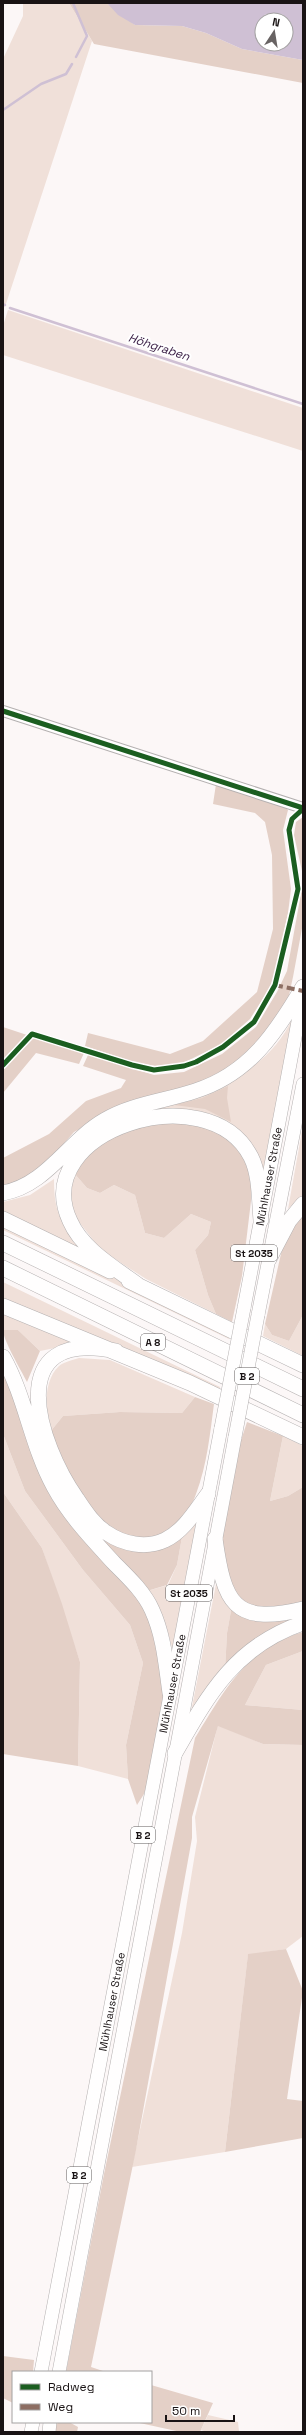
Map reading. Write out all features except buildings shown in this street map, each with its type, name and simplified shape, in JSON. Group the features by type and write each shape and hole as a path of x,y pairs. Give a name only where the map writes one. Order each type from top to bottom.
{"highway":[{"path":"3,1193 26,1185 44,1174 79,1138 106,1119 142,1106 195,1092 236,1072 255,1057 272,1038 303,987"},
{"path":"138,1285 96,1253 81,1238 70,1222 66,1209 65,1188 72,1169 84,1151 107,1134 139,1120 163,1116 191,1118 225,1130 240,1141 255,1166 260,1220"},
{"path":"269,1259 289,1220 303,1204"},
{"path":"3,1219 303,1365"},
{"name":"A 8","path":"3,1243 303,1389"},
{"name":"A 8","path":"3,1268 303,1415"},
{"path":"3,1306 190,1382 303,1437"},
{"path":"116,1351 88,1348 65,1352 50,1361 39,1379 37,1392 41,1425 65,1482 96,1524 106,1533 135,1544 151,1544 164,1540 178,1532 208,1494"},
{"path":"3,1357 19,1393 40,1457 54,1488 73,1516 133,1582 152,1609 162,1638 170,1693"},
{"path":"215,1539 223,1585 236,1605 248,1612 264,1615 303,1609"},
{"path":"175,1754 208,1696 237,1662 269,1638 303,1623"}],"main road":[{"name":"Mühlhauser Straße","path":"41,2371 303,995"},
{"name":"Mühlhauser Straße","path":"59,2371 124,2036 215,1539 303,1084"}],"street":[{"path":"3,711 303,808"}],"shaded area":[{"path":"23,3 69,3 92,41 5,307 3,306 3,59 23,16"},
{"path":"69,3 107,3 135,25 182,26 206,33 242,49 303,60 303,83 94,44"},
{"path":"107,3 303,3 303,60 259,52 294,52 294,12 254,12 254,51 242,49 206,33 182,26 135,25 118,15"},
{"path":"8,310 303,408 303,451 3,355 3,326"},
{"path":"216,784 280,802 288,810 283,830 291,889 288,913 275,974 269,989 250,1019 220,1045 183,1063 155,1066 134,1062 85,1046 88,1033 170,1054 203,1041 257,992 273,929 272,855 265,822 255,813 213,804"},
{"path":"303,817 303,923 293,977 288,1000 253,1052 217,1077 96,1120 74,1132 46,1164 25,1179 3,1188 3,1158 49,1134 86,1101 121,1088 126,1080 83,1066 88,1055 154,1075 184,1072 222,1054 256,1027 277,992 287,971 302,888 302,871 294,835 296,822"},
{"path":"293,1017 262,1183 254,1150 244,1136 231,1126 173,1110 144,1112 210,1090 249,1069 266,1055 281,1038"},
{"path":"3,1027 27,1035 3,1060"},
{"path":"32,1037 84,1053 79,1064 36,1053 3,1093 3,1068"},
{"path":"228,1086 227,1098 231,1122 205,1109 174,1105 202,1098"},
{"path":"157,1122 194,1124 215,1131 233,1143 252,1169 251,1201 242,1276 232,1322 216,1314 208,1295 195,1250 208,1235 211,1222 191,1214 164,1238 145,1233 135,1195 114,1185 100,1193 87,1188 74,1173 88,1152 110,1138"},
{"path":"303,1125 303,1195 288,1209"},
{"path":"74,1173 87,1188 100,1193 114,1185 135,1195 145,1233 164,1238 191,1214 211,1222 208,1235 195,1250 208,1295 216,1314 146,1279 101,1250 72,1213 69,1199"},
{"path":"54,1179 57,1208 63,1222 80,1245 78,1250 3,1214 3,1202 30,1195"},
{"path":"303,1213 303,1315 289,1341 272,1335 265,1324 283,1245"},
{"path":"3,1222 230,1335 229,1339 3,1230"},
{"path":"3,1282 220,1387 219,1391 3,1303"},
{"path":"3,1313 75,1344 40,1351 18,1330 3,1330"},
{"path":"303,1315 303,1356 263,1336 265,1324 272,1335 289,1341"},
{"path":"3,1330 18,1330 40,1351 27,1382 9,1348"},
{"path":"79,1358 110,1360 195,1397 182,1413 120,1412 63,1416 50,1432 47,1416 47,1398 50,1380 59,1366"},
{"path":"3,1369 36,1459 150,1614 165,1691 153,1767 144,1794 137,1805 128,1779 126,1745 143,1663 130,1625 83,1570 25,1491 3,1434"},
{"path":"195,1397 214,1404 208,1449 203,1472 193,1502 185,1516 180,1523 167,1533 151,1538 130,1536 113,1529 98,1518 86,1503 75,1486 50,1432 63,1416 120,1412 182,1413"},
{"path":"247,1422 283,1436 270,1501 288,1496 303,1487 303,1603 264,1610 239,1602 221,1555 223,1527 233,1465"},
{"path":"3,1434 25,1491 83,1570 130,1625 143,1663 126,1745 128,1779 78,1766 80,1662 42,1548 3,1492"},
{"path":"283,1436 303,1446 303,1487 288,1496 270,1501"},
{"path":"3,1492 42,1548 62,1604 80,1662 78,1766 3,1754"},
{"path":"200,1516 175,1658 165,1623 147,1591 168,1585 177,1565 182,1537 194,1526"},
{"path":"182,1537 177,1565 167,1585 147,1591 101,1538"},
{"path":"217,1579 232,1605 227,1633 225,1670 190,1717"},
{"path":"232,1605 248,1616 262,1621 295,1619 225,1670 227,1633"},
{"path":"303,1632 303,1651 266,1665 245,1705 303,1710 303,1745 263,1744 218,1726 192,1817 192,1838 136,2150 91,2367 103,2371 66,2371 104,2174 195,1738 216,1704 238,1673 251,1660 283,1639"},
{"path":"303,1651 303,1710 245,1705 266,1665"},
{"path":"218,1725 263,1744 303,1745 303,1936 286,1949 248,1955 225,2152 132,2167 182,1933 197,1841 195,1817"},
{"path":"286,1949 303,1991 287,2099 303,2101 303,2138 225,2152 248,1954"},
{"path":"3,2356 34,2360 33,2371 12,2371 12,2402 3,2398"},
{"path":"152,2385 213,2403 200,2432 181,2432 140,2423 152,2423"},
{"path":"208,2415 238,2422 239,2431 207,2432 201,2430"},
{"path":"71,2423 78,2427 77,2432 53,2432 56,2424"}],"waterway":[{"name":"Höhgraben","path":"73,3 87,36 76,57"},
{"name":"Höhgraben","path":"3,110 41,84 66,74 72,64"},
{"name":"Höhgraben","path":"10,308 303,404"}],"marked path":[{"path":"275,985 303,991"}],"cycle path":[{"path":"3,711 303,808"},
{"path":"3,1065 32,1034 132,1065 154,1070 184,1066 196,1062 223,1047 254,1022 275,985 298,889 289,830 292,819 303,809"}]}
